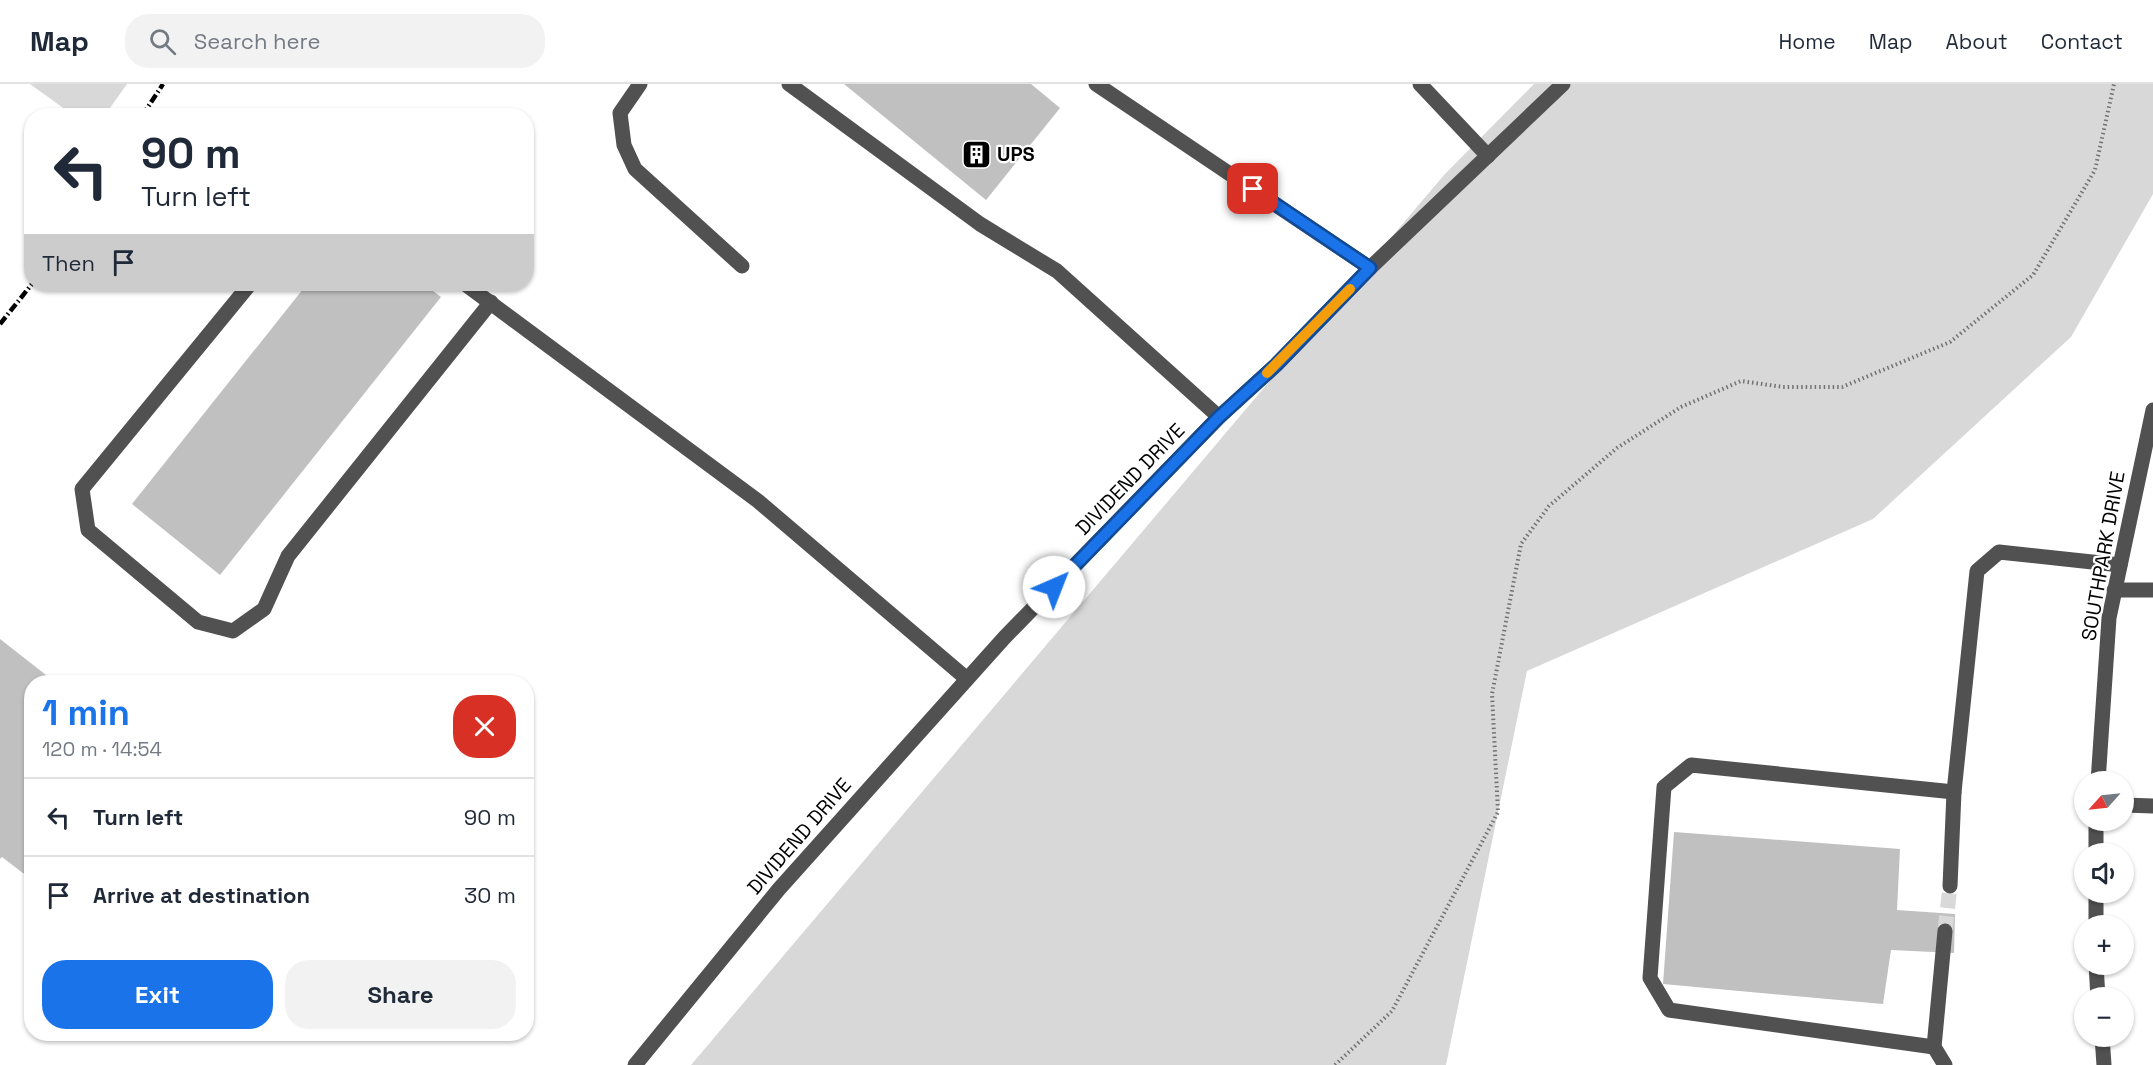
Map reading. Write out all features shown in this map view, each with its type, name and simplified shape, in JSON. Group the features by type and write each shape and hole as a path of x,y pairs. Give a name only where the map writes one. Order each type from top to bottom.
{"street":[{"path":"640,84 620,113 624,145 635,169 742,267"},
{"path":"789,84 980,224 1056,271 1219,417"},
{"path":"1096,84 1370,268"},
{"path":"1420,84 1488,156"},
{"name":"DIVIDEND DRIVE","path":"635,1065 779,889 1004,638 1219,417 1276,365 1370,268 1563,84"},
{"path":"244,291 82,489 88,530 198,622 233,631 264,609 288,556 491,302"},
{"path":"475,291 758,501 968,679"},
{"name":"SOUTHPARK DRIVE","path":"2099,771 2109,618 2153,410"},
{"path":"1950,886 1954,792 1977,571 1999,552 2120,565"},
{"path":"2114,590 2153,590"},
{"path":"1934,1047 1669,1010 1650,978 1664,787 1691,765 1954,792"},
{"path":"2134,805 2153,806"},
{"path":"1945,931 1934,1047 1945,1065"},
{"path":"2103,1047 2104,1065"}],"path":[{"path":"1335,1065 1392,1011 1498,812 1492,694 1521,544 1549,506 1617,448 1681,407 1741,381 1783,387 1842,387 1950,342 2033,276 2094,170 2114,84"}],"shaded area":[{"path":"30,84 127,84 110,108 63,108"},
{"path":"1534,84 2153,84 2153,194 2071,337 1873,519 1527,671 1446,1065 691,1065 1444,175"}],"building":[{"name":"UPS","path":"844,84 1031,84 1060,108 986,200"},
{"path":"301,291 433,291 441,297 220,575 132,504"},
{"path":"0,639 46,675 24,675 24,874 2,857 0,859"},
{"path":"1674,832 1900,849 1897,910 1955,914 1954,953 1891,950 1883,1004 1663,984"}],"tunnel":[{"path":"1945,931 1950,886"}],"railway":[{"path":"147,108 163,84"},
{"path":"0,324 26,291"}],"slow traffic":[{"path":"1267,373 1350,289"}],"place":[{"name":"UPS","path":"976,154"}],"route":[{"path":"1054,587 1219,417 1276,365 1370,268 1253,189"}]}
